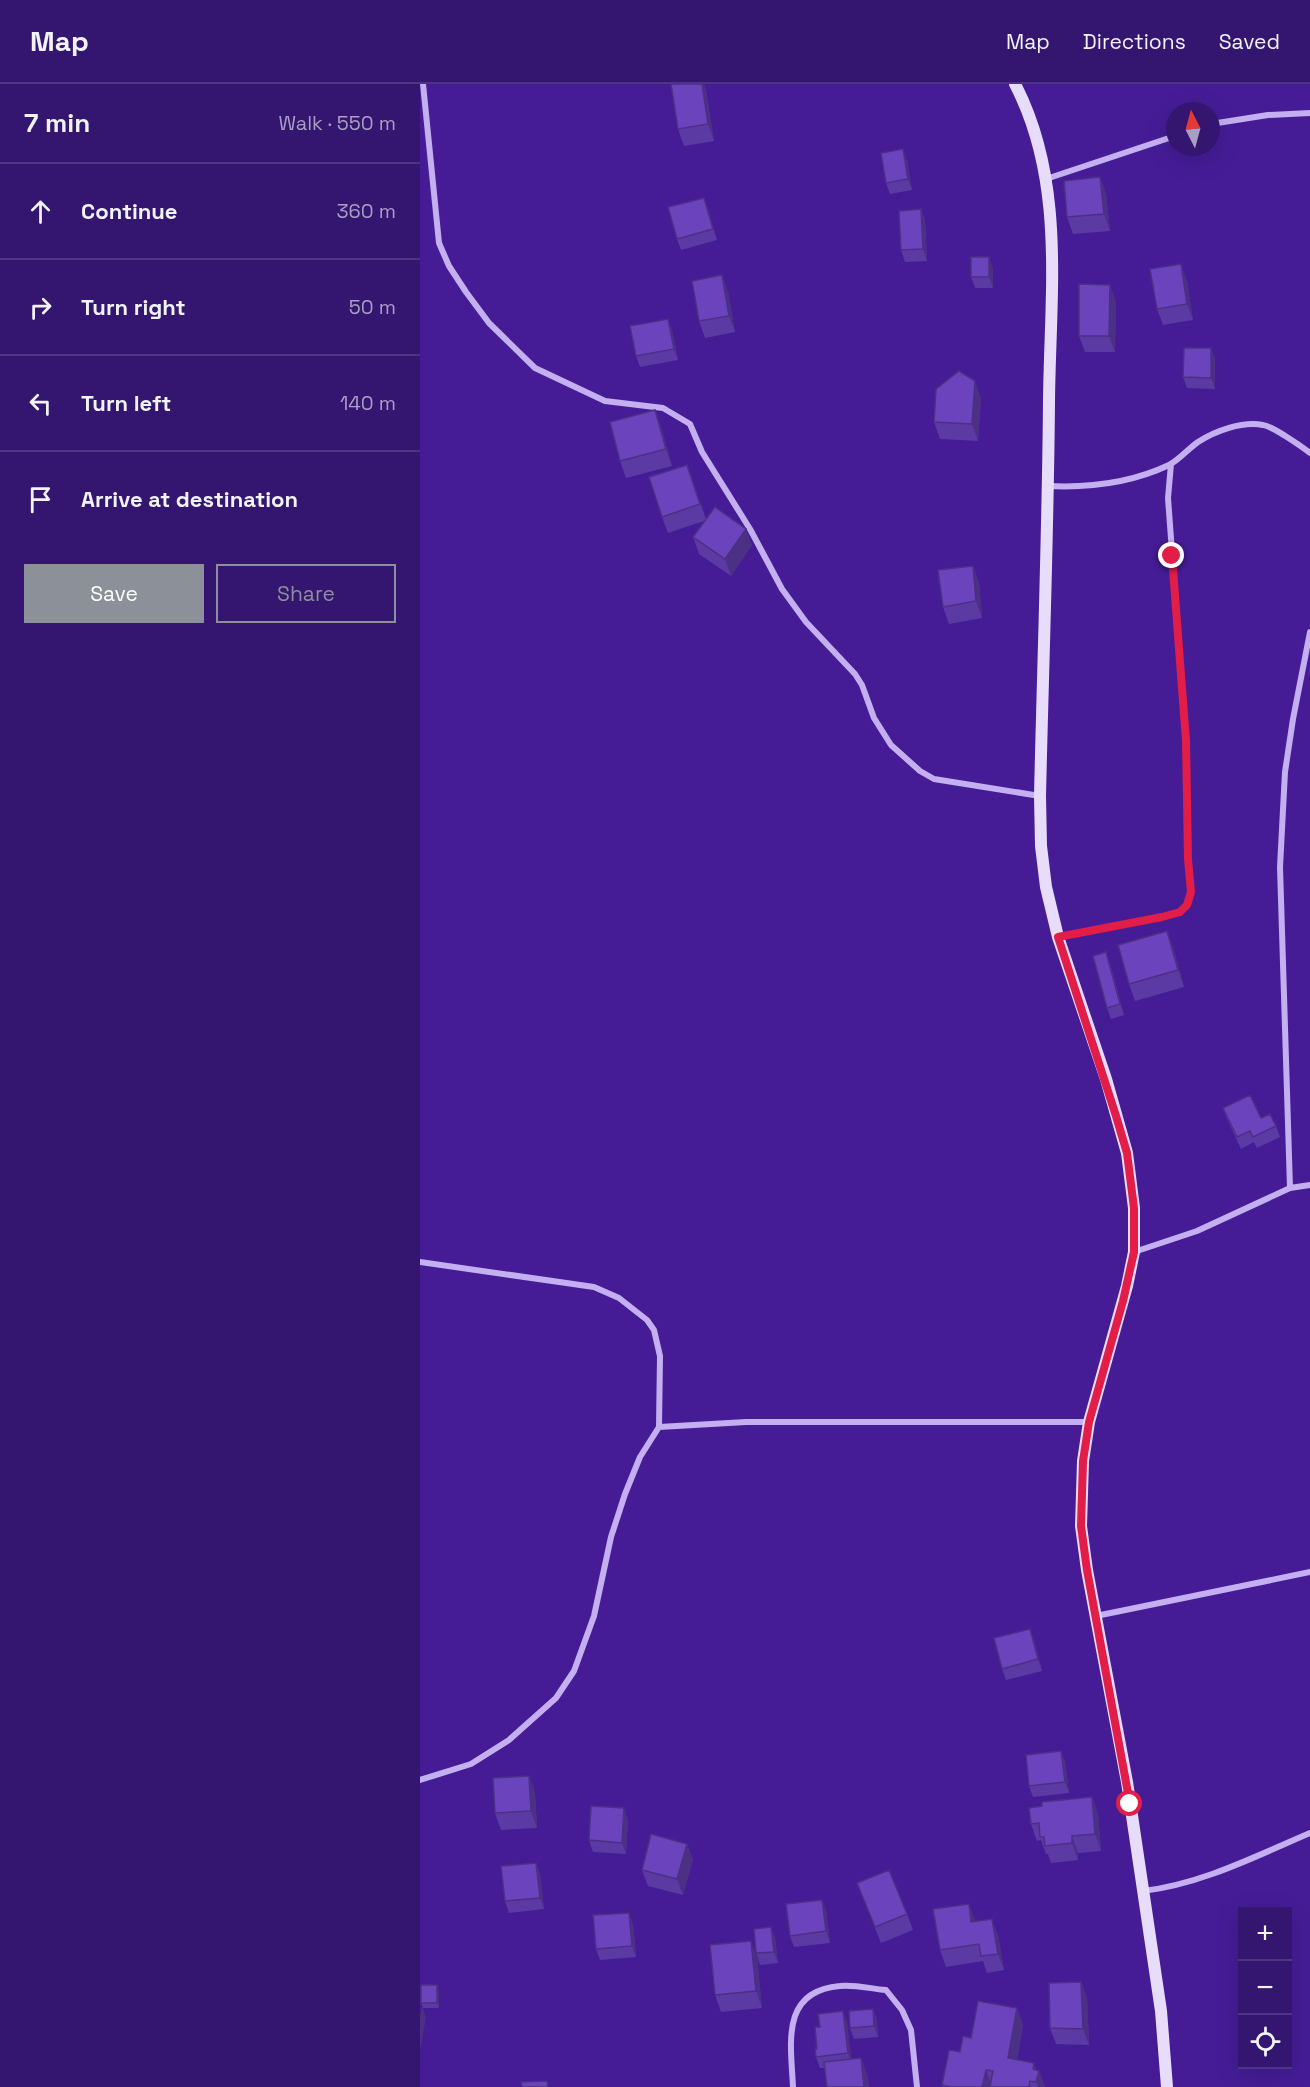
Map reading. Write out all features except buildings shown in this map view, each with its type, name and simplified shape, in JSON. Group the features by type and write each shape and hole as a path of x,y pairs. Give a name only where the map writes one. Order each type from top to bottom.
{"street":[{"path":"423,84 439,243 455,275 489,323 535,368 605,401 663,408 690,424 702,452 750,529 782,589 806,622 855,674 862,685 874,718 891,745 902,756 920,771 934,778 1040,796"},
{"path":"1015,84 1039,144 1052,221 1040,796 1042,856 1046,887 1058,937 1106,1079 1127,1153 1134,1208 1134,1252 1122,1306 1089,1422 1083,1461 1081,1526 1095,1617 1127,1782 1161,2011 1167,2087"},
{"path":"1220,123 1268,115 1310,113"},
{"path":"1046,179 1166,139"},
{"path":"1048,486 1108,484 1132,479 1171,464 1207,436 1240,425 1264,425 1310,453"},
{"path":"1058,937 1180,912 1187,905 1191,892 1188,859 1186,741 1168,498 1171,464"},
{"path":"1290,1188 1280,867 1285,772 1310,632"},
{"path":"1134,1252 1197,1231 1290,1188 1310,1185"},
{"path":"420,1262 594,1287 620,1298 647,1320 654,1330 660,1356 659,1427 640,1457 625,1494 611,1537 594,1616 574,1671 556,1698 509,1740 471,1764 420,1780"},
{"path":"659,1427 758,1422 1089,1422"},
{"path":"1095,1617 1310,1572"},
{"path":"1143,1891 1168,1888 1200,1879 1310,1833"},
{"path":"793,2087 790,2031 797,2008 814,1991 840,1985 886,1990 902,2010 911,2030 916,2087"}],"route":[{"path":"1130,1804 1095,1617 1081,1526 1083,1461 1089,1422 1127,1286 1134,1252 1134,1208 1127,1153 1106,1079 1058,937 1180,912 1187,905 1191,892 1188,859 1186,741 1172,556"}]}
